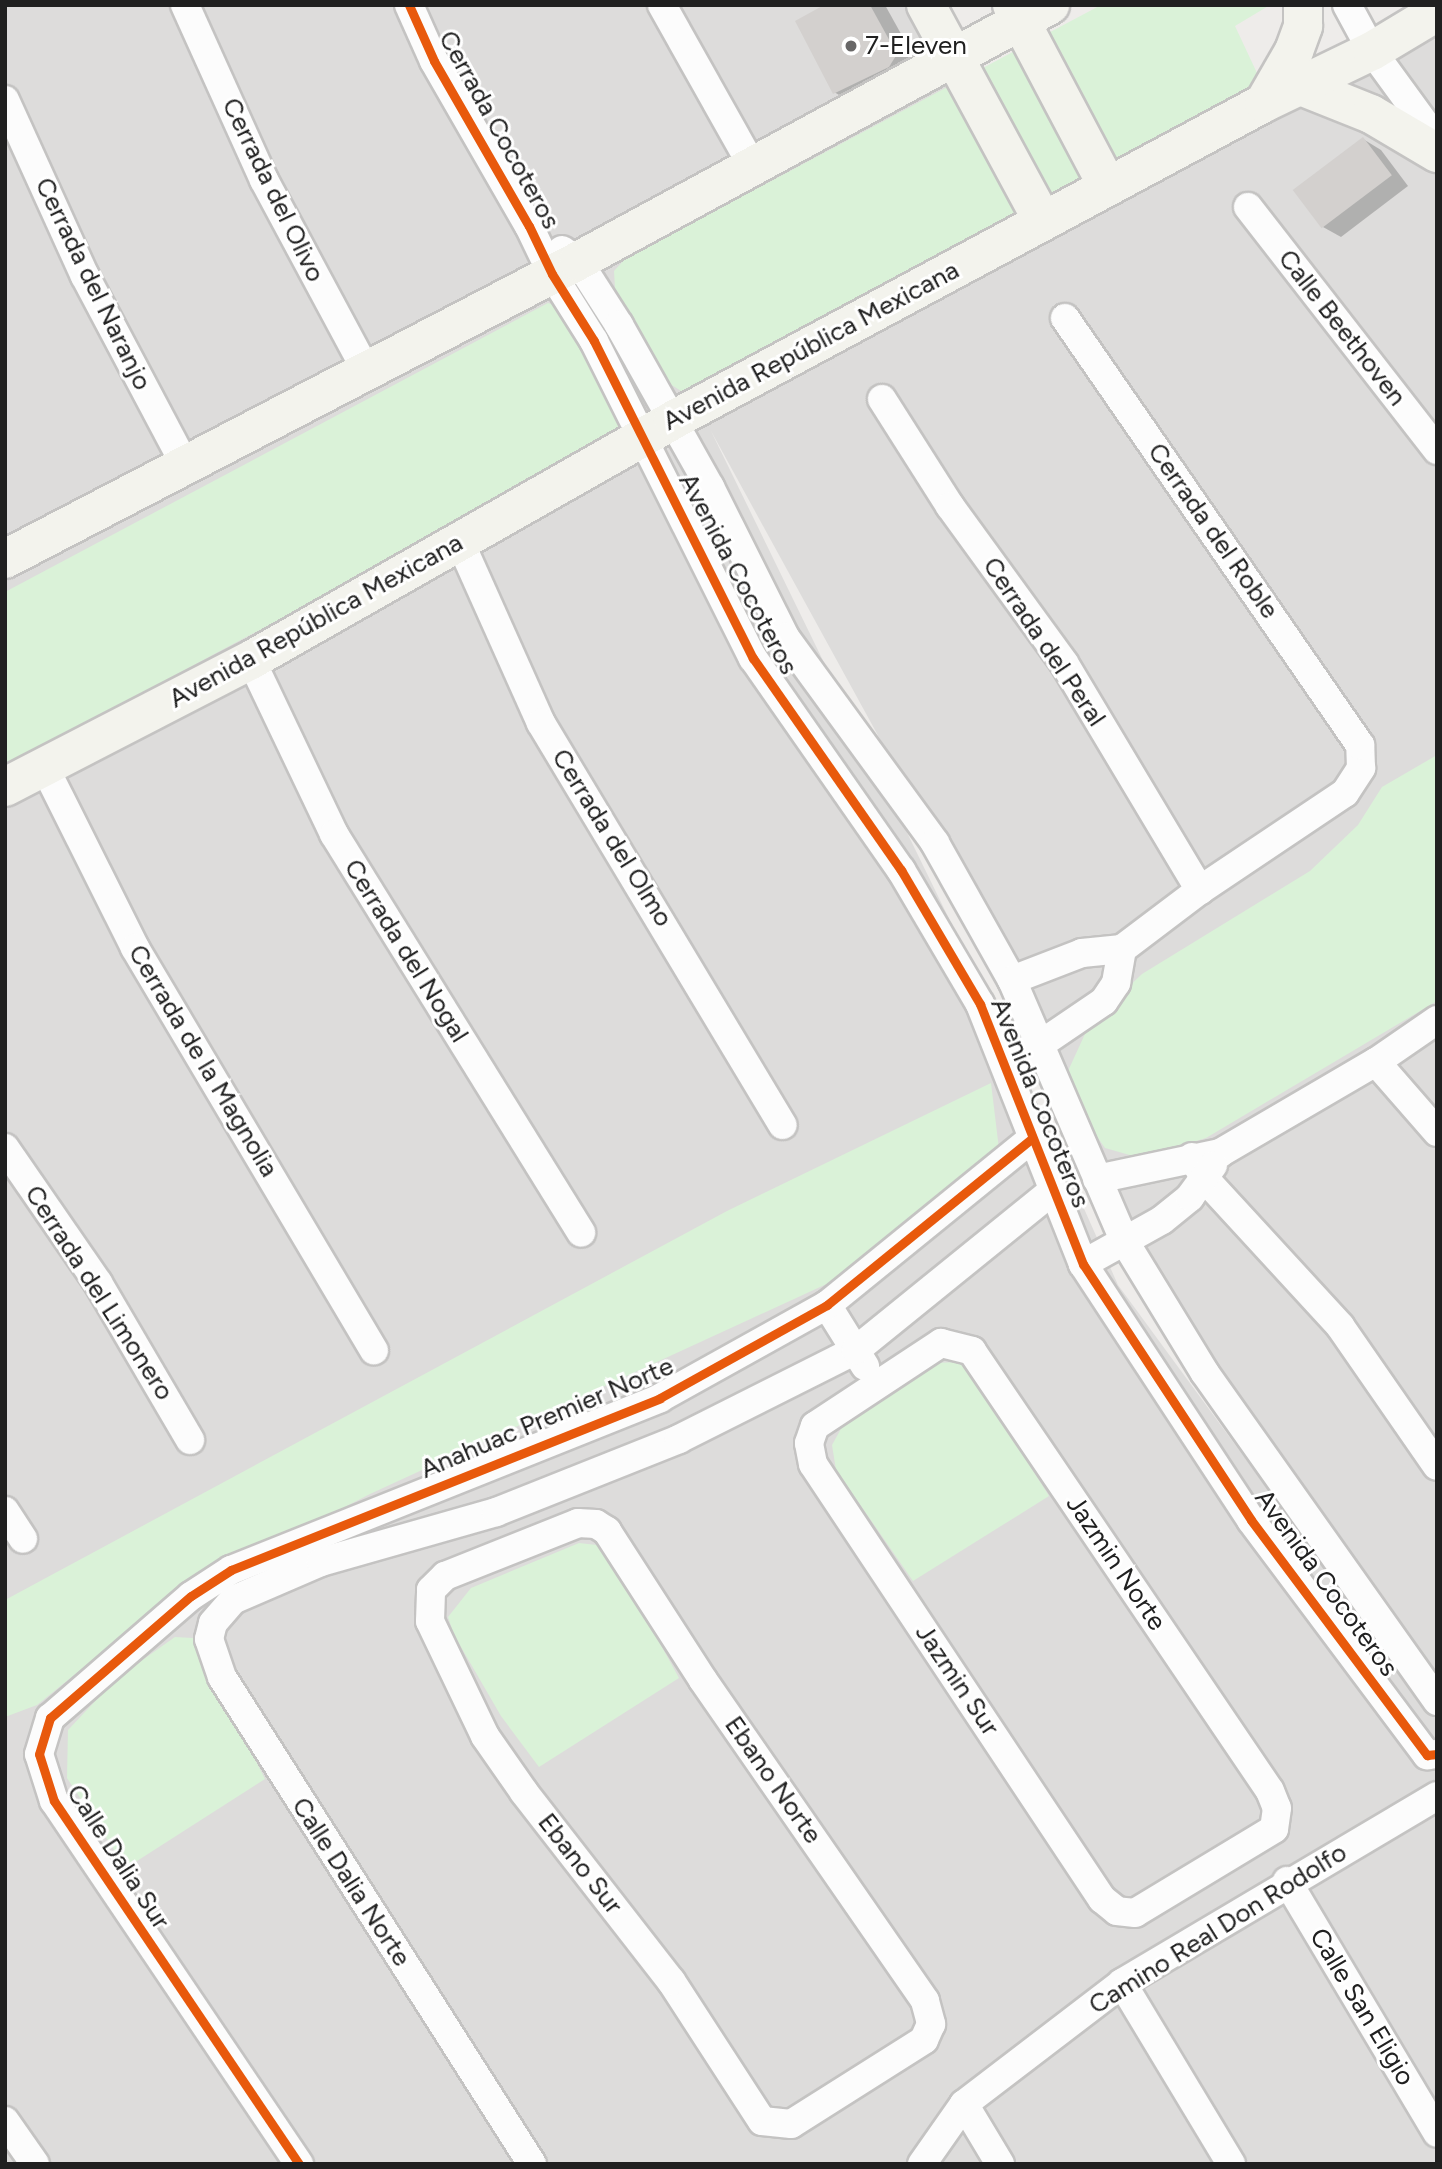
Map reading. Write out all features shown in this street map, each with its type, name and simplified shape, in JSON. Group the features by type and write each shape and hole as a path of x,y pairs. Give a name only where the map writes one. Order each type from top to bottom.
{"main road":[{"path":"926,5 1043,221"},
{"path":"1264,103 1294,51 1303,26 1303,5"},
{"path":"6,556 367,372 565,267 954,59 1027,11 1107,185"},
{"name":"Avenida República Mexicana","path":"5,787 251,660 658,428 1107,185 1264,103 1372,51 1437,11"},
{"path":"1301,86 1371,114 1437,153"}],"street":[{"name":"Cerrada del Olivo","path":"185,5 264,180 367,372"},
{"name":"Cerrada Cocoteros","path":"409,5 434,61 529,226 565,267"},
{"path":"662,5 752,167"},
{"path":"1347,5 1372,51 1437,140"},
{"path":"1434,5 1437,11"},
{"name":"Cerrada del Naranjo","path":"5,100 85,276 185,465"},
{"path":"1437,100 1432,123 1437,132"},
{"name":"Calle Beethoven","path":"1248,206 1437,450"},
{"path":"565,267 658,428"},
{"name":"Cerrada del Roble","path":"1065,318 1360,744 1361,768 1345,793 1200,890"},
{"name":"Cerrada del Peral","path":"882,399 950,506 1064,663 1200,890"},
{"name":"Avenida Cocoteros","path":"658,428 785,637 935,843 1012,980 1043,1046 1125,1242 1205,1373 1437,1701"},
{"name":"Avenida Cocoteros","path":"658,428 753,657 901,870 979,1004 1007,1067 1031,1139 1083,1264 1251,1520 1427,1755 1437,1754"},
{"name":"Cerrada del Olmo","path":"460,542 541,723 783,1125"},
{"name":"Cerrada del Nogal","path":"251,660 334,834 581,1233"},
{"name":"Cerrada de la Magnolia","path":"44,766 135,948 374,1350"},
{"path":"1012,980 1082,953 1122,949 1200,890"},
{"path":"1007,1067 1043,1046 1104,1001 1116,983 1122,949"},
{"path":"1083,1264 1162,1220 1198,1168 1376,1062 1437,1020"},
{"path":"1376,1062 1437,1132"},
{"name":"Anahuac Premier Norte","path":"213,1623 233,1600 316,1550 475,1472 660,1398 827,1305 1031,1139"},
{"name":"Cerrada del Limonero","path":"5,1148 98,1283 190,1440"},
{"path":"1097,1179 1198,1168"},
{"path":"1198,1168 1340,1326 1437,1466"},
{"name":"Anahuac Premier Norte","path":"191,1596 231,1570 496,1512 679,1440 856,1350 1052,1191"},
{"path":"827,1305 874,1384"},
{"name":"Jazmin Norte","path":"874,1384 941,1343 972,1351 1270,1791 1277,1808 1275,1829 1197,1879"},
{"name":"Jazmin Sur","path":"874,1384 815,1426 809,1443 821,1475 1102,1899 1117,1911 1135,1913 1197,1879"},
{"path":"475,1472 515,1546"},
{"path":"5,1511 23,1539"},
{"name":"Ebano Norte","path":"515,1546 578,1523 596,1524 607,1531 703,1680 926,2001 931,2024 924,2040 851,2089"},
{"name":"Ebano Sur","path":"515,1546 445,1576 431,1590 430,1621 485,1736 671,1981 762,2121 791,2124 851,2089"},
{"path":"191,1596 213,1623"},
{"name":"Calle Dalia Sur","path":"191,1596 50,1718 39,1754 43,1775 54,1801 299,2164"},
{"name":"Calle Dalia Norte","path":"213,1623 209,1639 222,1677 532,2164"},
{"name":"Camino Real Don Rodolfo","path":"922,2164 964,2104 1122,1983 1287,1881 1437,1796"},
{"name":"Calle San Eligio","path":"1287,1881 1437,2133"},
{"path":"1122,1983 1231,2164"},
{"path":"964,2104 1000,2164"},
{"path":"5,2120 35,2164"}],"shaded area":[{"path":"5,5 907,5 1058,220 1437,5 1437,1717 1125,1242 1039,1029 711,431 1017,1058 1118,1285 1437,1720 1437,2164 5,2164"}],"green space":[{"path":"1101,5 1270,5 1235,26 1257,73 1240,103 686,394 670,384 615,288 614,271 625,259"},
{"path":"548,303 570,310 622,411 621,430 613,441 5,766 5,592"},
{"path":"1437,755 1437,1001 1206,1138 1140,1158 1105,1148 1093,1131 1068,1071 1090,1023 1142,974 1310,871 1358,825 1382,787"},
{"path":"991,1083 999,1149 857,1270 370,1494 172,1596 37,1705 5,1717 5,1600 727,1211"},
{"path":"959,1362 978,1383 1049,1496 913,1581 836,1470 832,1445 842,1427 935,1363"},
{"path":"579,1543 597,1545 613,1558 679,1678 539,1767 501,1716 454,1635 448,1617 471,1588"},
{"path":"175,1637 193,1638 265,1779 126,1868 67,1778 68,1730 117,1678"}],"building":[{"name":"7-Eleven","path":"824,5 870,5 897,54 889,67 833,94 795,21"},
{"path":"1363,137 1392,175 1322,228 1293,190"}],"cycle path":[{"path":"409,5 434,61 529,226 552,274 594,341 753,658 901,870 980,1004 1083,1264 1251,1520 1427,1755 1437,1754"},
{"path":"299,2164 54,1801 39,1754 50,1718 191,1596 231,1570 660,1398 827,1305 1031,1139"}],"place":[{"name":"7-Eleven","path":"851,46"}]}
